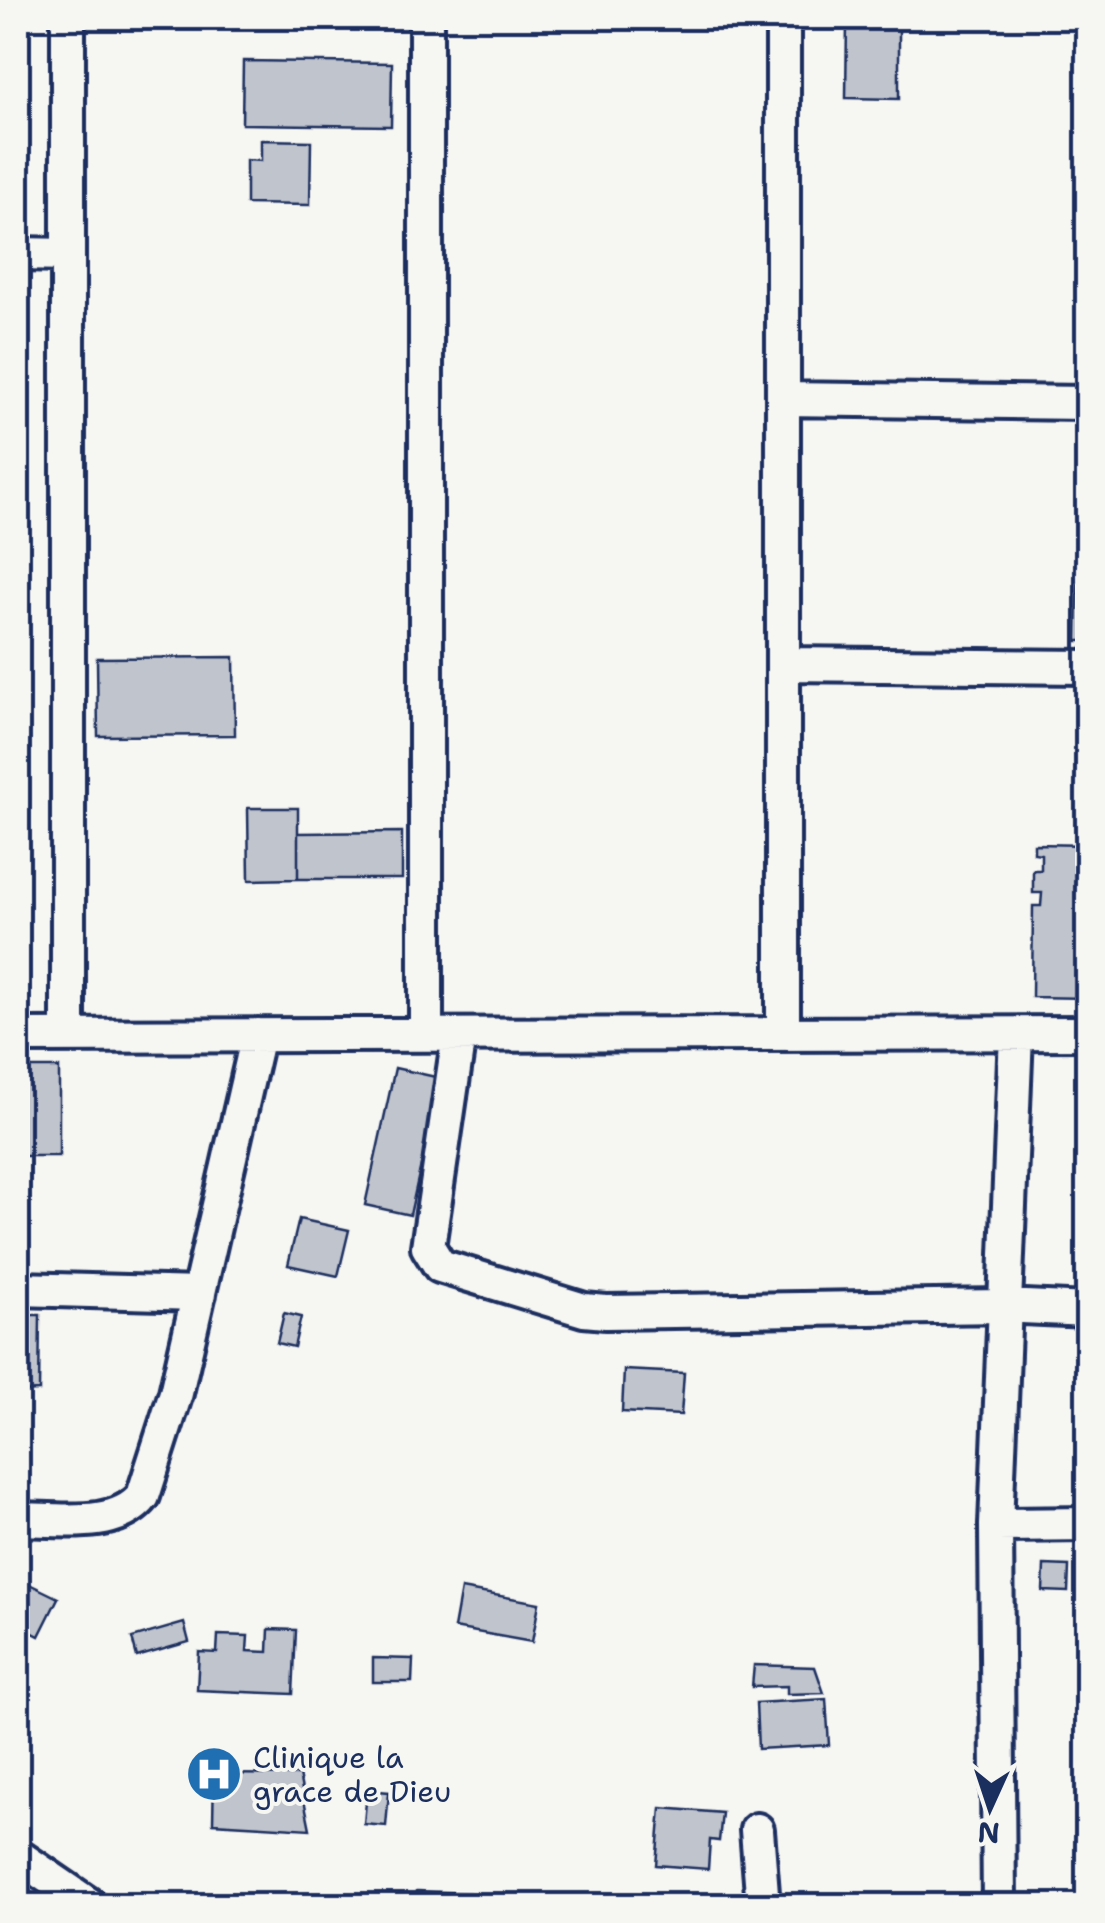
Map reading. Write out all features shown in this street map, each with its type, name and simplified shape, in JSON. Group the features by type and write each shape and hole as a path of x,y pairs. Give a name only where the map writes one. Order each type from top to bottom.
{"street":[{"path":"68,18 68,1036"},
{"path":"426,18 426,1034"},
{"path":"783,18 783,1033"},
{"path":"18,254 68,255"},
{"path":"783,399 1088,402"},
{"path":"784,664 1088,667"},
{"path":"18,1036 1088,1033"},
{"path":"998,1906 996,1525 1016,1034"},
{"path":"18,1521 116,1517 132,1509 143,1496 176,1393 258,1035"},
{"path":"459,1035 428,1246 440,1266 584,1310 606,1312 1002,1306 1088,1310"},
{"path":"18,1290 199,1294"},
{"path":"996,1525 1088,1524"},
{"path":"757,1830 764,1906"},
{"path":"18,1856 91,1906"}],"building":[{"path":"847,22 899,23 899,99 846,98"},
{"path":"243,61 392,63 391,126 242,124"},
{"path":"261,140 311,141 310,205 246,204 246,160 261,161"},
{"path":"1079,537 1088,537 1088,641 1077,641"},
{"path":"234,657 235,735 98,736 97,658"},
{"path":"248,808 298,808 298,879 249,880"},
{"path":"402,832 402,879 298,879 298,833"},
{"path":"1034,844 1088,845 1088,998 1032,997 1033,906 1041,906 1042,893 1033,893 1033,870 1041,870 1041,854 1034,853"},
{"path":"18,1068 59,1068 59,1156 18,1156"},
{"path":"395,1068 440,1078 410,1215 365,1205"},
{"path":"299,1219 349,1230 338,1276 288,1265"},
{"path":"284,1313 301,1317 294,1347 277,1343"},
{"path":"18,1315 40,1315 39,1391 18,1392"},
{"path":"624,1370 684,1373 681,1415 622,1412"},
{"path":"1044,1565 1069,1566 1068,1592 1043,1591"},
{"path":"19,1579 58,1598 39,1636 18,1625"},
{"path":"461,1589 539,1603 532,1642 454,1628"},
{"path":"184,1623 189,1642 137,1657 132,1638"},
{"path":"269,1629 296,1630 293,1694 197,1690 199,1652 217,1653 218,1635 248,1636 247,1651 268,1652"},
{"path":"373,1658 413,1659 412,1682 373,1682"},
{"path":"754,1665 815,1667 824,1693 787,1694 787,1686 752,1687"},
{"path":"826,1699 829,1745 758,1749 756,1703"},
{"path":"214,1774 299,1775 310,1829 213,1823"},
{"path":"367,1790 389,1792 386,1826 364,1824"},
{"path":"661,1808 722,1813 719,1841 710,1840 708,1869 656,1865"},
{"path":"417,1891 469,1893 469,1906 416,1906"}],"place":[{"name":"Clinique la grace de Dieu","path":"214,1774"}]}
